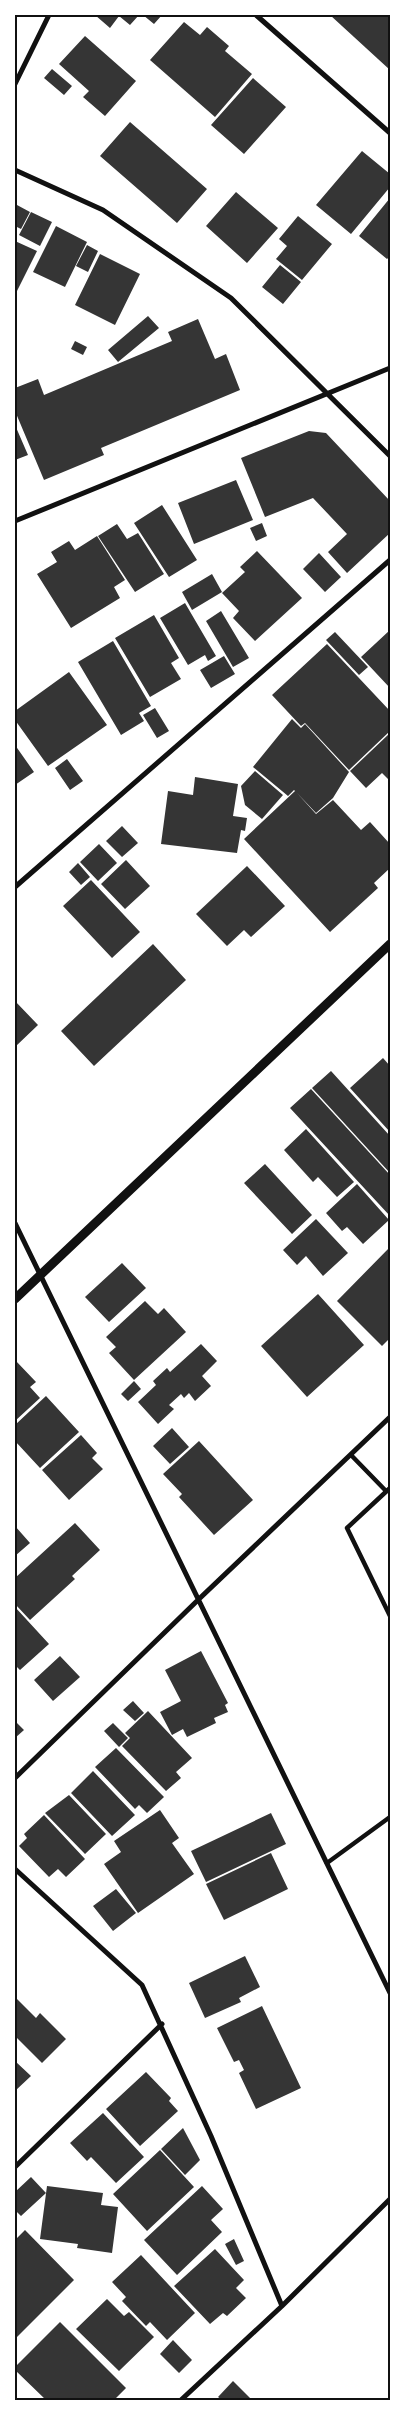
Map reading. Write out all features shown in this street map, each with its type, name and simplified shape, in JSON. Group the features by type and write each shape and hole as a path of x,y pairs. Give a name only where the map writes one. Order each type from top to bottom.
{"street":[{"path":"15,84 49,15"},
{"path":"256,15 390,133"},
{"path":"15,170 103,210 231,298 390,456"},
{"path":"15,522 390,368"},
{"path":"15,887 390,560"},
{"path":"15,1299 390,944"},
{"path":"15,1223 390,1993"},
{"path":"15,1778 390,1417"},
{"path":"351,1454 388,1490 346,1528 390,1616"},
{"path":"327,1863 390,1817"},
{"path":"15,1869 142,1985 162,2024 282,2306"},
{"path":"15,2167 162,2024"},
{"path":"181,2400 282,2306 390,2198"}],"building":[{"path":"95,15 139,15 130,25 119,16 110,28"},
{"path":"143,15 162,15 154,24"},
{"path":"330,15 390,15 390,70"},
{"path":"184,22 200,35 207,27 229,46 225,51 252,74 215,117 150,60"},
{"path":"85,36 136,81 105,116 83,97 89,91 59,64"},
{"path":"52,69 72,86 64,95 44,78"},
{"path":"253,78 286,107 244,154 211,125"},
{"path":"130,122 207,189 177,223 100,156"},
{"path":"362,151 390,174 390,187 351,234 316,205"},
{"path":"236,192 278,228 247,263 206,226"},
{"path":"390,198 390,256 387,259 359,236"},
{"path":"17,205 30,212 21,229 15,226 15,210"},
{"path":"31,212 52,222 40,246 19,235"},
{"path":"298,216 332,244 302,280 276,259 287,246 279,239"},
{"path":"56,226 87,242 65,287 33,272"},
{"path":"15,241 37,251 15,295"},
{"path":"87,245 98,251 88,272 76,266"},
{"path":"100,254 140,274 115,325 75,305"},
{"path":"280,265 301,282 283,304 262,287"},
{"path":"148,316 159,328 118,362 108,350"},
{"path":"198,319 215,359 226,354 240,390 101,448 104,455 44,480 15,411 15,388 38,379 44,395 172,341 168,332"},
{"path":"75,341 87,347 83,355 71,349"},
{"path":"15,425 28,455 15,460"},
{"path":"309,431 326,433 390,501 390,533 347,573 328,552 347,534 313,498 265,517 241,458"},
{"path":"236,480 253,520 194,544 178,503"},
{"path":"162,505 197,560 169,577 134,523"},
{"path":"262,523 267,536 256,541 250,528"},
{"path":"117,524 127,539 138,533 164,574 135,592 98,536"},
{"path":"97,536 125,580 114,587 120,598 71,628 37,574 57,562 51,552 69,541 75,550"},
{"path":"257,551 302,598 255,641 233,618 239,611 222,593 245,572 240,567"},
{"path":"319,553 341,577 325,592 303,569"},
{"path":"212,574 222,592 192,610 182,592"},
{"path":"185,603 216,656 208,661 205,655 188,665 160,618"},
{"path":"221,611 249,658 233,667 206,621"},
{"path":"154,615 179,658 171,663 181,679 150,697 115,638"},
{"path":"390,630 390,688 361,657"},
{"path":"335,632 368,667 359,675 326,640"},
{"path":"113,641 151,706 139,713 144,721 121,735 78,662"},
{"path":"327,644 390,711 390,731 349,770 305,723 301,726 272,695"},
{"path":"224,656 235,674 211,688 200,670"},
{"path":"69,672 107,725 48,766 15,720 15,711"},
{"path":"155,708 169,731 157,738 143,715"},
{"path":"292,719 301,728 305,724 349,772 333,798 316,813 297,793 316,814 333,800 361,830 370,822 390,844 390,868 374,883 378,888 330,932 244,839 295,791 288,796 253,767"},
{"path":"390,733 390,781 382,773 366,788 350,771"},
{"path":"15,745 34,772 15,785"},
{"path":"67,759 83,781 70,790 55,768"},
{"path":"255,771 283,795 262,819 245,805 241,786"},
{"path":"195,777 238,784 233,816 247,818 245,831 241,830 237,853 161,844 168,791 193,795"},
{"path":"122,826 138,843 122,857 106,841"},
{"path":"99,844 117,863 98,881 80,862"},
{"path":"126,860 150,886 125,909 101,884"},
{"path":"78,863 90,877 81,885 69,872"},
{"path":"247,866 285,906 251,937 244,930 227,946 196,914"},
{"path":"91,880 140,932 112,958 63,906"},
{"path":"153,944 186,980 94,1066 61,1031"},
{"path":"15,1001 38,1025 15,1047"},
{"path":"383,1058 390,1066 390,1132 350,1088"},
{"path":"331,1071 390,1136 390,1173 312,1088"},
{"path":"311,1089 390,1175 390,1216 290,1108"},
{"path":"306,1129 354,1182 337,1197 318,1177 313,1182 284,1150"},
{"path":"265,1164 312,1215 292,1234 244,1183"},
{"path":"357,1184 389,1220 363,1244 347,1227 342,1231 326,1213"},
{"path":"316,1219 348,1253 323,1276 306,1256 297,1265 283,1250"},
{"path":"390,1247 390,1338 382,1346 337,1301"},
{"path":"122,1263 146,1288 109,1322 85,1297"},
{"path":"318,1294 364,1345 307,1397 261,1346"},
{"path":"145,1301 158,1314 164,1308 186,1332 134,1380 109,1353 116,1347 106,1337"},
{"path":"201,1344 217,1361 202,1376 211,1386 195,1401 189,1393 184,1398 181,1394 169,1405 174,1409 158,1424 138,1402 156,1385 153,1381 167,1368 170,1372"},
{"path":"16,1361 36,1382 30,1387 40,1398 15,1421"},
{"path":"134,1381 141,1389 128,1401 121,1394"},
{"path":"46,1396 79,1432 40,1468 15,1441 15,1425"},
{"path":"172,1428 189,1447 170,1464 153,1446"},
{"path":"81,1435 97,1453 92,1458 103,1469 69,1500 42,1470"},
{"path":"199,1441 253,1500 214,1535 179,1497 182,1494 163,1474"},
{"path":"75,1523 100,1550 72,1576 75,1579 30,1620 15,1604 15,1578"},
{"path":"15,1526 30,1543 15,1556"},
{"path":"15,1607 49,1644 20,1670 15,1665"},
{"path":"201,1651 228,1703 225,1705 228,1712 214,1718 216,1723 187,1737 183,1729 172,1735 160,1712 181,1701 165,1670"},
{"path":"60,1656 80,1677 53,1701 34,1680"},
{"path":"133,1701 144,1713 135,1721 123,1710"},
{"path":"148,1711 192,1758 176,1772 181,1778 166,1791 122,1746 130,1738 125,1733"},
{"path":"15,1721 24,1730 15,1738"},
{"path":"113,1723 128,1738 119,1747 104,1731"},
{"path":"116,1748 164,1797 147,1813 139,1805 135,1809 95,1767"},
{"path":"93,1771 135,1815 112,1836 71,1793"},
{"path":"69,1795 106,1834 85,1854 45,1813"},
{"path":"160,1810 179,1838 172,1843 194,1874 138,1913 104,1864 121,1852 114,1841"},
{"path":"271,1813 286,1844 206,1882 191,1851"},
{"path":"44,1815 85,1859 66,1877 58,1869 49,1877 19,1846 27,1838 24,1834"},
{"path":"271,1853 288,1889 224,1920 206,1884"},
{"path":"116,1889 136,1913 113,1931 93,1906"},
{"path":"245,1956 260,1987 239,1998 241,2002 205,2018 189,1983"},
{"path":"15,1997 36,2018 40,2013 66,2039 42,2063 15,2036"},
{"path":"262,2006 301,2088 256,2109 239,2073 244,2070 239,2060 234,2062 217,2028"},
{"path":"15,2061 31,2076 15,2091"},
{"path":"146,2072 171,2098 169,2101 178,2111 140,2146 106,2109"},
{"path":"103,2113 144,2157 116,2183 91,2157 87,2161 70,2143"},
{"path":"183,2128 200,2160 185,2175 161,2149"},
{"path":"160,2150 194,2187 147,2231 113,2194"},
{"path":"31,2177 46,2193 21,2216 15,2210 15,2192"},
{"path":"47,2186 103,2193 101,2205 118,2207 112,2253 77,2248 78,2244 40,2239"},
{"path":"202,2186 223,2209 211,2220 222,2232 177,2275 144,2240"},
{"path":"25,2230 74,2280 15,2339 15,2240"},
{"path":"234,2239 244,2261 236,2265 225,2244"},
{"path":"215,2249 244,2280 236,2288 246,2298 227,2316 223,2313 210,2324 174,2286"},
{"path":"141,2255 195,2313 167,2340 150,2322 146,2326 122,2301 126,2297 112,2282"},
{"path":"107,2299 124,2316 129,2312 154,2337 119,2371 76,2329"},
{"path":"60,2322 126,2388 114,2400 46,2400 15,2370 15,2367"},
{"path":"173,2340 192,2360 179,2373 160,2354"},
{"path":"233,2381 250,2400 222,2400 218,2397"}]}
